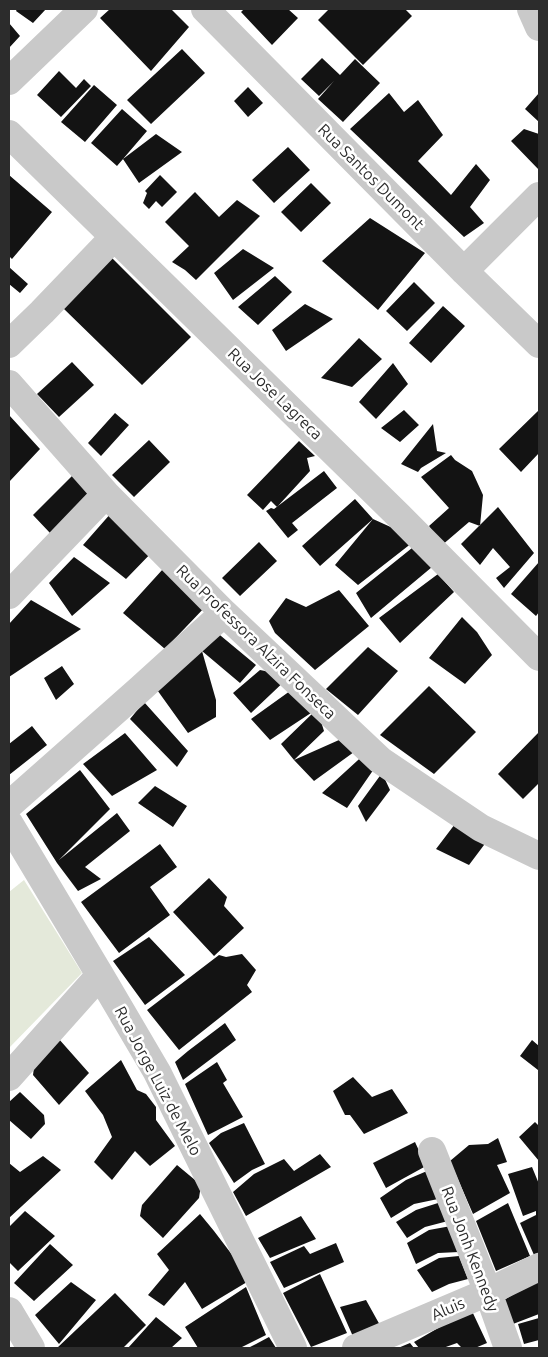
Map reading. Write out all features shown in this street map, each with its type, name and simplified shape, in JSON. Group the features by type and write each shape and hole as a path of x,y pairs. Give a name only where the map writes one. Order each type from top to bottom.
{"street":[{"path":"9,81 84,9"},
{"name":"Rua Santos Dumont","path":"205,9 464,271 539,344"},
{"path":"531,9 539,26"},
{"name":"Rua Jose Lagreca","path":"9,134 399,516 539,657"},
{"path":"464,271 539,196"},
{"path":"9,344 114,237"},
{"name":"Rua Professora Alzira Fonseca","path":"9,384 106,494 224,613 380,760 481,828 539,856"},
{"path":"9,595 106,494"},
{"path":"9,805 224,613"},
{"name":"Rua Jorge Luiz de Melo","path":"9,823 157,1072 293,1348"},
{"path":"9,1077 100,975"},
{"name":"Rua Jonh Kennedy","path":"432,1151 508,1348"},
{"name":"Aluis","path":"356,1348 488,1292 539,1267"},
{"path":"9,1310 31,1348"}],"shaded area":[{"path":"24,880 82,973 9,1048 9,892"}],"building":[{"path":"17,9 46,9 33,23 16,11"},
{"path":"110,9 171,9 189,27 151,71 100,18"},
{"path":"244,9 288,9 298,18 272,45 241,12"},
{"path":"329,9 405,9 412,16 363,65 318,20"},
{"path":"9,23 20,36 9,48"},
{"path":"182,49 205,73 151,124 127,100"},
{"path":"322,58 340,75 355,59 380,83 343,122 318,99 334,81 319,96 301,79"},
{"path":"59,71 76,88 84,79 91,86 61,117 37,95"},
{"path":"94,85 117,105 85,142 61,122"},
{"path":"248,87 263,103 248,117 234,101"},
{"path":"389,93 404,112 418,100 443,135 418,161 451,195 476,164 490,180 470,207 484,223 464,237 350,129"},
{"path":"539,93 539,122 525,109"},
{"path":"122,109 147,131 117,166 91,143"},
{"path":"524,129 539,134 539,170 511,141"},
{"path":"156,134 182,152 139,183 123,159"},
{"path":"288,147 310,170 274,203 252,180"},
{"path":"9,175 52,212 12,259 9,256"},
{"path":"160,175 177,192 162,207 156,201 149,209 143,203 147,193 145,191"},
{"path":"311,183 331,203 301,232 281,212"},
{"path":"195,192 219,217 237,200 260,216 196,280 172,262 189,246 165,222"},
{"path":"370,218 425,253 378,310 322,261"},
{"path":"243,249 274,268 233,300 214,273"},
{"path":"112,258 191,337 142,385 63,308"},
{"path":"9,267 28,284 20,293 9,284"},
{"path":"275,276 292,292 258,325 238,307"},
{"path":"414,282 435,303 407,331 386,311"},
{"path":"305,304 333,319 286,351 272,330"},
{"path":"443,306 465,326 431,363 409,343"},
{"path":"359,338 382,359 352,387 321,378"},
{"path":"72,362 94,385 59,417 37,394"},
{"path":"393,363 408,384 376,419 359,402"},
{"path":"404,410 419,425 400,442 381,428"},
{"path":"539,410 539,453 521,472 499,449"},
{"path":"115,413 129,425 101,456 88,443"},
{"path":"9,415 40,449 9,482"},
{"path":"433,424 437,451 446,453 421,468 418,472 401,464"},
{"path":"149,440 170,462 134,497 112,475"},
{"path":"299,441 315,456 307,458 310,471 277,507 271,501 263,510 247,495"},
{"path":"451,455 455,460 472,471 483,495 480,526 469,522 441,546 429,526 449,508 421,477"},
{"path":"324,471 337,488 292,523 298,530 288,538 266,511 271,508 274,509"},
{"path":"74,474 91,491 50,533 33,515"},
{"path":"355,499 373,519 320,566 302,546"},
{"path":"498,507 534,553 504,588 496,578 510,567 493,548 480,565 461,544"},
{"path":"112,512 158,546 126,579 83,545"},
{"path":"373,519 417,539 358,585 335,565"},
{"path":"259,542 277,561 240,596 222,578"},
{"path":"412,548 432,567 371,618 356,593"},
{"path":"74,557 110,583 72,616 49,583"},
{"path":"539,562 539,612 536,616 511,594"},
{"path":"163,569 206,606 165,649 123,613"},
{"path":"438,574 454,592 400,643 379,618"},
{"path":"339,590 369,626 315,670 275,633 269,621 286,598 306,607"},
{"path":"31,600 81,629 9,677 9,624"},
{"path":"462,617 477,632 492,655 465,684 429,658"},
{"path":"209,626 256,665 240,683 202,651"},
{"path":"368,647 398,671 358,715 326,689"},
{"path":"202,651 216,700 216,717 188,733 155,687"},
{"path":"62,666 74,684 56,700 44,678"},
{"path":"260,670 290,676 251,713 233,693"},
{"path":"429,686 476,732 434,774 380,735"},
{"path":"290,691 317,709 270,740 251,719"},
{"path":"144,702 188,751 177,767 130,719"},
{"path":"317,709 324,731 294,760 281,744"},
{"path":"32,726 47,745 9,775 9,744"},
{"path":"539,732 539,783 523,799 498,774"},
{"path":"125,733 157,770 112,796 83,764"},
{"path":"339,740 354,752 314,781 294,760"},
{"path":"369,750 376,766 347,808 322,793"},
{"path":"80,770 110,809 59,860 117,813 130,831 85,867 101,879 78,891 57,863 26,814"},
{"path":"382,773 390,790 366,822 358,806"},
{"path":"155,786 187,806 173,827 138,803"},
{"path":"455,824 487,841 469,865 436,849"},
{"path":"160,844 177,867 150,887 170,915 119,953 81,902"},
{"path":"209,878 227,897 224,906 244,928 214,956 173,912"},
{"path":"149,937 185,975 145,1005 113,961"},
{"path":"242,954 256,970 247,985 252,992 179,1050 147,1010 219,955 226,957"},
{"path":"225,1023 236,1040 183,1080 175,1062"},
{"path":"58,1038 89,1073 59,1105 33,1075 35,1060"},
{"path":"532,1040 539,1046 538,1070 520,1056"},
{"path":"121,1060 137,1090 146,1094 156,1107 156,1120 175,1146 150,1166 135,1151 112,1180 94,1162 112,1137 103,1115 85,1091"},
{"path":"217,1062 227,1080 223,1083 243,1117 208,1135 185,1084"},
{"path":"353,1077 372,1097 392,1089 408,1113 364,1134 350,1115 345,1115 333,1091"},
{"path":"20,1092 44,1115 45,1124 31,1139 9,1120 9,1102"},
{"path":"535,1122 539,1126 539,1161 519,1137"},
{"path":"244,1123 265,1164 252,1170 234,1183 209,1143 221,1133"},
{"path":"498,1138 507,1162 497,1165 510,1193 473,1214 450,1161 469,1145 488,1144"},
{"path":"415,1142 426,1166 386,1188 373,1163"},
{"path":"320,1154 331,1167 246,1216 233,1192 254,1174 284,1159 294,1171"},
{"path":"43,1156 61,1170 9,1218 9,1163 20,1172"},
{"path":"177,1165 201,1185 199,1198 163,1238 140,1216 142,1205"},
{"path":"532,1167 539,1184 539,1252 534,1255 520,1223 536,1215 536,1211 523,1216 508,1174"},
{"path":"427,1171 438,1199 414,1204 391,1218 380,1198 406,1180"},
{"path":"438,1203 448,1221 425,1227 407,1238 396,1222 416,1210"},
{"path":"508,1203 530,1256 496,1271 476,1221"},
{"path":"25,1211 55,1236 18,1271 9,1262 9,1227"},
{"path":"200,1214 233,1256 247,1282 202,1309 185,1282 164,1306 148,1295 169,1270 157,1254"},
{"path":"301,1216 316,1239 270,1258 258,1238"},
{"path":"451,1226 459,1252 438,1253 416,1264 407,1243 429,1230"},
{"path":"336,1243 344,1262 284,1288 270,1262 304,1246 310,1254"},
{"path":"50,1244 73,1265 34,1301 14,1283"},
{"path":"459,1256 468,1279 449,1284 432,1292 417,1270 439,1258"},
{"path":"320,1274 347,1333 311,1347 283,1293"},
{"path":"539,1279 539,1314 513,1324 504,1300"},
{"path":"71,1282 96,1300 59,1344 35,1315"},
{"path":"246,1287 266,1335 240,1348 198,1348 185,1327"},
{"path":"115,1293 146,1325 123,1348 57,1348"},
{"path":"366,1300 381,1327 355,1341 340,1307"},
{"path":"471,1309 487,1343 475,1348 462,1348 457,1343 443,1348 419,1348 414,1342"},
{"path":"156,1317 182,1338 171,1348 128,1348"},
{"path":"539,1318 539,1340 524,1344 518,1324"},
{"path":"269,1337 276,1348 248,1348 256,1344"},
{"path":"410,1343 414,1348 398,1348"}]}
